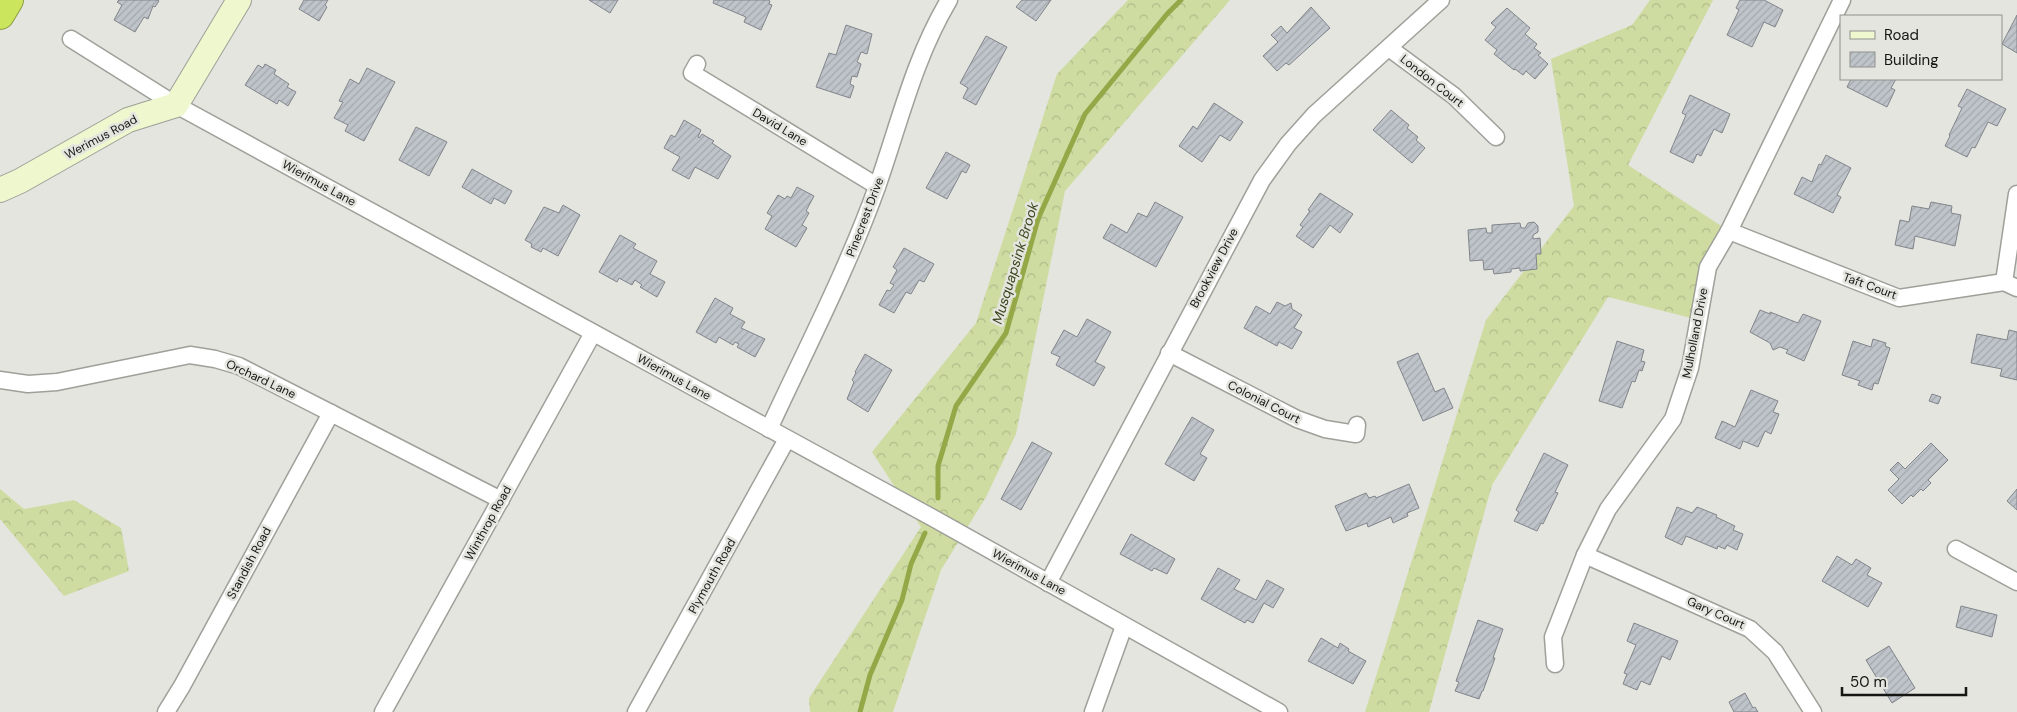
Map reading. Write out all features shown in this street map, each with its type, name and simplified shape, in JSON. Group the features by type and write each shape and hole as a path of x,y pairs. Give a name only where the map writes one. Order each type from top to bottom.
{"highway":[{"path":"0,15 9,0"}],"main road":[{"path":"176,105 239,0"},
{"name":"Werimus Road","path":"0,190 20,181 128,120 176,105"}],"street":[{"name":"Pinecrest Drive","path":"769,429 852,250 877,186 915,68 930,34 949,0"},
{"name":"Brookview Drive","path":"1048,583 1262,180 1288,144 1314,115 1441,0"},
{"name":"Mulholland Drive","path":"1555,664 1553,636 1585,555 1608,509 1674,419 1690,368 1708,267 1729,231 1842,0"},
{"name":"Wierimus Lane","path":"71,39 176,105 769,429 1279,712"},
{"name":"London Court","path":"1389,48 1454,96 1496,137"},
{"name":"David Lane","path":"697,64 692,74 877,186"},
{"path":"2011,285 2017,194"},
{"name":"Taft Court","path":"1729,231 1899,298 2011,285"},
{"name":"Winthrop Road","path":"383,712 593,334"},
{"name":"Colonial Court","path":"1169,353 1297,419 1325,429 1356,434 1356,425"},
{"name":"Orchard Lane","path":"0,380 28,384 57,382 190,355 215,359 239,366 500,500"},
{"name":"Standish Road","path":"166,712 331,413"},
{"name":"Plymouth Road","path":"636,712 787,439"},
{"path":"1956,549 2017,582"},
{"name":"Gary Court","path":"1585,555 1750,629 1775,652 1813,712"},
{"path":"1093,712 1124,626"}],"green space":[{"path":"1128,0 1230,0 1065,191 1016,434 986,497 941,570 893,712 810,712 809,698 921,527 872,452 976,323 1057,74"},
{"path":"1650,0 1713,0 1628,165 1729,231 1699,320 1608,297 1492,485 1429,712 1365,712 1486,320 1574,206 1551,59 1632,25"},
{"path":"0,489 24,509 74,500 121,528 129,571 64,596 0,519"}],"building":[{"path":"119,0 159,1 155,7 153,6 148,19 144,17 135,32 114,20 122,5 117,2"},
{"path":"304,0 328,0 325,5 327,7 319,21 299,9"},
{"path":"589,0 618,0 610,13"},
{"path":"714,0 768,0 770,1 769,4 772,5 761,30 744,22 746,17 713,3"},
{"path":"1022,0 1051,0 1036,21 1016,7"},
{"path":"1740,0 1764,0 1783,10 1775,27 1764,22 1752,47 1727,35 1739,10 1736,8"},
{"path":"1311,7 1330,28 1289,65 1286,63 1277,71 1263,56 1278,42 1271,35 1281,26 1287,33"},
{"path":"1507,8 1530,28 1525,34 1537,44 1534,48 1541,53 1538,55 1548,64 1535,79 1526,71 1523,75 1514,70 1494,54 1497,50 1485,40 1496,27 1491,23"},
{"path":"2017,15 2017,53 2002,44"},
{"path":"846,25 872,34 867,54 861,52 857,62 861,64 857,77 852,76 850,84 854,86 850,98 816,87 829,53 836,55"},
{"path":"986,36 1007,47 976,105 963,98 968,88 960,83"},
{"path":"265,64 276,70 274,74 289,84 287,87 296,92 288,106 279,100 277,104 245,85 258,65 263,68"},
{"path":"367,68 395,82 364,141 345,131 348,125 334,118 343,102 339,101 350,79 359,84"},
{"path":"1850,80 1895,80 1891,88 1895,90 1887,107 1847,87"},
{"path":"1967,89 2006,109 1997,126 1988,122 1975,148 1972,147 1967,157 1945,146 1962,108 1958,106"},
{"path":"1690,95 1730,114 1722,133 1714,129 1701,156 1697,154 1693,163 1670,152 1686,115 1682,113"},
{"path":"1214,103 1243,122 1230,141 1220,135 1202,162 1179,146 1193,126 1197,129"},
{"path":"1391,110 1409,125 1407,128 1418,137 1416,140 1425,148 1412,163 1373,130"},
{"path":"684,120 701,130 699,138 702,134 714,141 712,143 731,156 718,179 695,167 689,179 672,170 680,157 664,148 671,135 675,137"},
{"path":"416,127 447,142 429,176 399,160"},
{"path":"946,152 970,165 966,173 962,171 947,199 926,188"},
{"path":"1826,155 1851,168 1837,195 1841,197 1833,213 1794,194 1802,177 1812,182 1819,164 1821,165"},
{"path":"472,169 512,191 505,204 494,198 491,204 462,187"},
{"path":"797,187 814,196 806,211 809,213 802,225 807,228 796,247 765,229 772,216 767,213 778,195 785,199 787,196 791,198"},
{"path":"1320,193 1353,214 1340,233 1330,225 1313,248 1296,236 1303,227 1300,225 1310,211 1308,210"},
{"path":"1155,202 1183,217 1156,267 1103,238 1111,224 1127,233 1138,213 1147,217"},
{"path":"1931,202 1952,206 1951,213 1961,215 1955,246 1915,236 1913,249 1895,245 1900,220 1909,222 1912,206 1929,209"},
{"path":"563,205 580,215 558,256 543,248 541,252 531,247 532,244 525,240 544,207 559,213"},
{"path":"1534,222 1538,226 1538,232 1533,235 1533,239 1540,238 1541,254 1536,254 1537,269 1520,271 1520,268 1511,269 1511,272 1494,274 1493,269 1484,270 1483,260 1470,261 1468,230 1486,228 1487,233 1492,233 1492,225 1520,223 1521,228 1525,228 1528,223"},
{"path":"620,235 636,244 633,248 657,261 650,274 665,282 657,297 640,287 642,285 635,280 632,285 619,278 617,282 599,272"},
{"path":"904,248 934,264 924,282 919,280 911,294 906,292 894,313 879,305 887,290 890,291 894,285 890,283 897,270 893,267"},
{"path":"715,298 733,308 730,314 745,322 741,328 765,339 755,357 737,347 739,344 735,342 733,345 719,337 716,343 696,332"},
{"path":"1277,302 1285,306 1291,303 1292,309 1302,315 1294,328 1302,332 1292,349 1279,342 1277,346 1244,328 1256,306 1270,314"},
{"path":"1760,310 1798,323 1803,314 1821,321 1804,361 1786,353 1788,350 1780,347 1773,350 1770,343 1750,332"},
{"path":"1087,319 1111,332 1095,362 1105,367 1094,386 1056,365 1060,357 1051,353 1064,330 1077,337"},
{"path":"2009,330 2017,332 2017,380 2000,376 2002,369 1971,363 1977,334 2007,340"},
{"path":"1873,339 1886,343 1885,346 1890,348 1878,384 1874,383 1872,390 1858,385 1860,381 1842,375 1853,341 1871,347"},
{"path":"1617,341 1644,350 1641,361 1645,362 1642,371 1639,370 1635,382 1632,381 1622,408 1599,401"},
{"path":"1418,353 1435,392 1444,388 1453,408 1423,421 1397,362"},
{"path":"865,354 892,370 868,412 847,399 854,382 852,380 855,372"},
{"path":"1751,390 1778,401 1773,412 1779,414 1771,434 1765,431 1758,447 1743,441 1740,449 1715,438 1722,421 1735,427"},
{"path":"1932,394 1941,397 1938,404 1929,401"},
{"path":"1192,417 1214,430 1200,454 1207,458 1194,481 1165,464"},
{"path":"1032,442 1052,453 1021,510 1001,499"},
{"path":"1931,443 1948,460 1928,480 1931,483 1923,491 1921,489 1913,497 1911,495 1902,504 1888,490 1899,479 1890,470 1898,462 1905,469"},
{"path":"1544,453 1568,465 1555,492 1558,493 1543,524 1541,523 1537,531 1514,521 1519,512 1516,510"},
{"path":"1409,484 1419,508 1407,513 1408,516 1393,523 1391,517 1368,527 1367,523 1346,531 1335,506 1366,493 1369,498 1375,496 1376,498"},
{"path":"2017,489 2017,510 2007,501"},
{"path":"1677,507 1692,513 1697,507 1717,515 1716,517 1735,526 1733,530 1743,534 1737,550 1727,545 1725,549 1718,546 1717,549 1686,536 1682,545 1665,537"},
{"path":"1131,534 1175,559 1167,574 1154,568 1152,571 1120,554"},
{"path":"1837,556 1852,565 1856,559 1871,568 1867,575 1882,583 1868,607 1822,581"},
{"path":"1218,568 1240,580 1234,589 1256,600 1267,580 1284,589 1273,608 1264,603 1253,623 1247,620 1245,623 1201,599"},
{"path":"1961,606 1997,615 1992,637 1956,627"},
{"path":"1478,620 1503,629 1493,658 1495,658 1479,699 1455,691 1459,682 1456,681"},
{"path":"1634,623 1678,641 1670,660 1662,656 1650,685 1641,681 1637,690 1623,684 1627,674 1624,673 1636,645 1627,641"},
{"path":"1321,638 1338,648 1340,643 1349,649 1348,651 1366,661 1353,684 1308,661"},
{"path":"1889,646 1915,688 1892,703 1866,660"},
{"path":"1745,693 1753,708 1755,707 1758,712 1734,712 1729,702"}],"waterway":[{"name":"Musquapsink Brook","path":"938,498 938,466 956,406 1006,333 1038,219 1085,114 1167,14 1181,0"},
{"name":"Musquapsink Brook","path":"860,712 870,675 902,600 911,564 925,533"}]}
